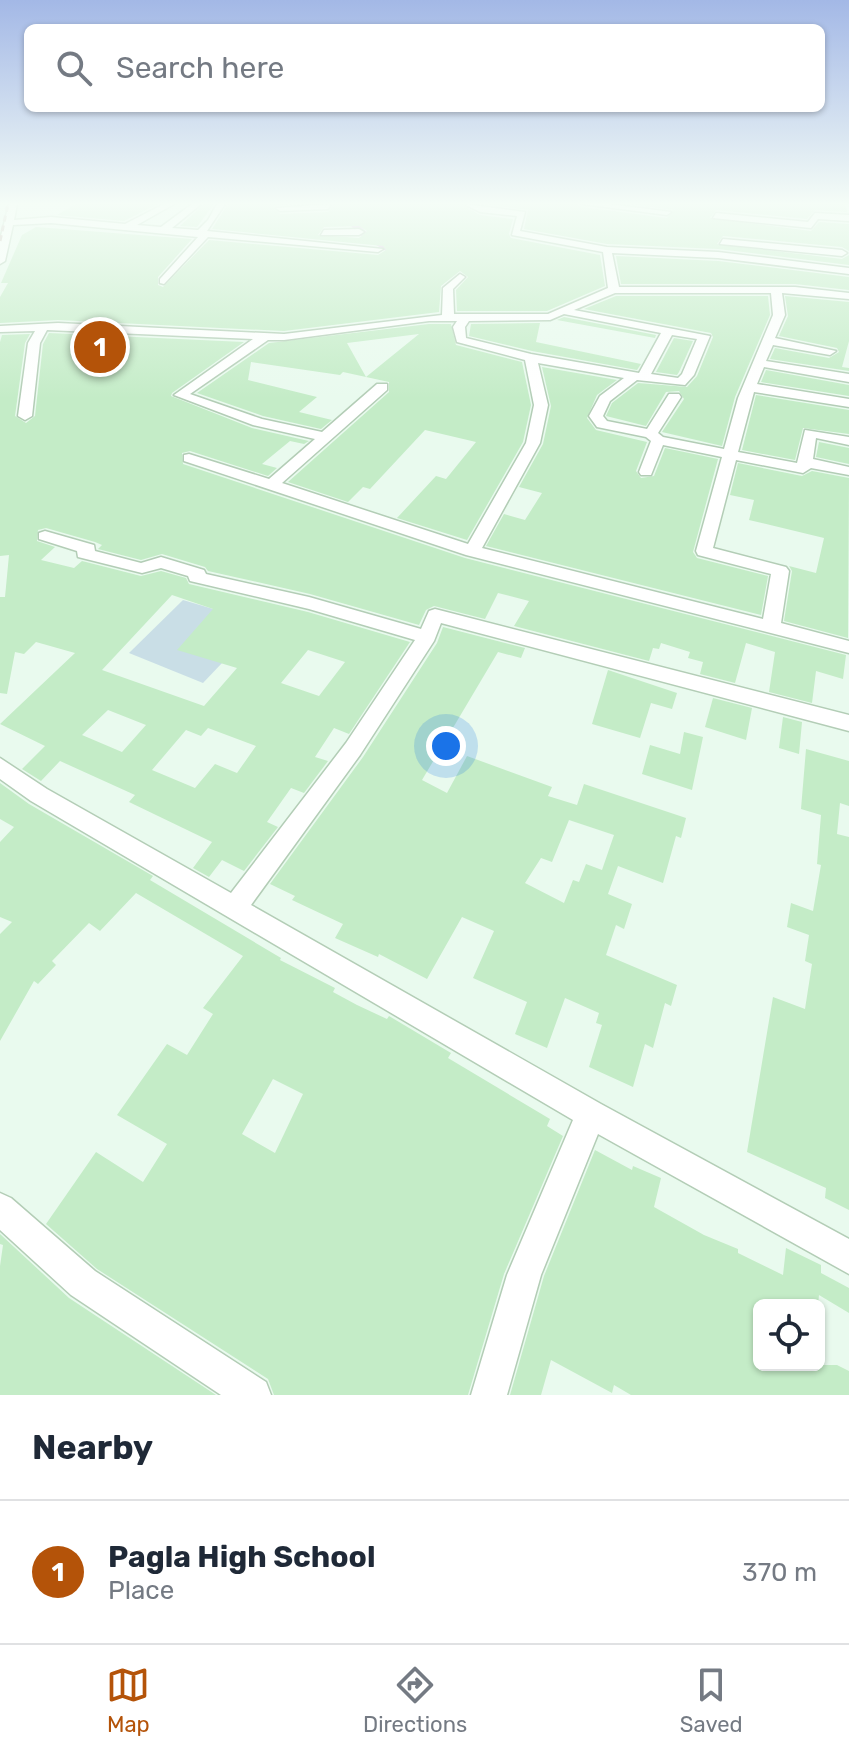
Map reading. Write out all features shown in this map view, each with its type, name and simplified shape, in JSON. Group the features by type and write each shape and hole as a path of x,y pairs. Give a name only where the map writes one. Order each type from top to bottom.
{"street":[{"path":"164,281 174,269"},
{"path":"610,269 614,290"},
{"path":"720,269 722,280"},
{"path":"818,269 844,271"},
{"path":"448,318 448,288 460,277"},
{"path":"0,329 43,326 264,337 357,330 411,320 538,318 564,311 614,290 722,280 776,291 849,296"},
{"path":"771,627 780,571 704,551 750,387 779,315 776,291"},
{"path":"466,317 459,327 461,340 531,358 675,383 688,375 704,336 564,311"},
{"path":"25,416 34,343 43,326"},
{"path":"668,331 638,377 605,399 596,416 602,424 729,455 803,469 810,433 849,441"},
{"path":"264,337 180,395 258,422 325,437"},
{"path":"767,340 830,351"},
{"path":"472,551 533,443 541,405 531,358"},
{"path":"750,387 842,402 843,376 759,363"},
{"path":"271,485 382,387"},
{"path":"646,472 655,437 674,397"},
{"path":"189,458 472,551 849,647"},
{"path":"805,462 849,471"},
{"path":"45,536 88,549 84,553 109,560 142,568 161,562 198,574 196,577 245,591 268,594 427,637"},
{"path":"234,908 353,749 427,637 435,615 849,723"},
{"path":"0,767 39,795 234,908 591,1114 849,1257"},
{"path":"489,1395 524,1275 591,1114"},
{"path":"0,1209 83,1283 253,1395"}],"shaded area":[{"path":"183,600 260,623 203,683 129,653"}],"building":[{"path":"7,269 165,269 158,277 158,285 163,287 181,269 602,269 605,286 547,311 457,311 456,290 468,277 460,271 441,286 439,312 284,331 58,320 0,323 0,297 8,283 1,283"},
{"path":"618,269 784,269 849,277 849,290 795,284 621,284"},
{"path":"616,296 768,296 770,315 735,397 722,446 662,432 684,399 679,391 666,392 646,426 606,416 612,403 638,383 687,387 697,376 713,337 711,333 584,309"},
{"path":"785,296 849,302 849,341 842,367 849,368 849,371 770,359 775,348 829,358 839,352 837,348 779,336 788,316"},
{"path":"564,317 656,335 655,338 557,320"},
{"path":"540,323 536,342 641,364 637,370 469,336 471,324"},
{"path":"451,324 456,345 522,362 531,405 523,442 467,540 397,518 436,476 446,479 476,442 425,430 370,489 363,487 348,502 288,482 389,392 389,382 366,377 343,372 340,375 251,362 248,380 317,397 299,412 332,420 321,429 263,416 197,393 269,343","holes":["419,334 366,377 347,343"]},
{"path":"49,333 244,342 171,396 252,428 309,441 304,444 290,441 262,464 277,468 268,476 190,451 182,453 183,464 465,558 846,655 843,679 816,671 812,703 769,692 775,652 746,643 735,683 700,674 703,662 688,658 690,652 661,643 659,649 653,648 649,661 514,626 529,601 498,593 485,619 434,606 426,610 419,625 310,594 208,571 205,567 162,554 141,560 98,549 102,545 95,542 46,528 38,530 37,541 55,547 41,560 74,568 82,561 141,576 161,571 186,578 189,584 308,612 410,642 349,734 334,728 315,757 328,761 304,793 291,788 267,822 278,827 244,871 222,860 209,877 193,868 212,842 129,802 135,795 60,761 41,781 22,769 45,746 0,724 75,653 36,642 24,654 15,652 7,694 0,693 0,597 5,597 9,555 0,556 0,342 2,335 30,334 25,343 15,416 26,423 35,416 43,344","holes":["172,595 213,609 177,650 237,668 204,706 102,670","308,650 345,662 319,696 281,683","108,710 146,725 122,752 82,735","208,728 256,746 237,773 215,764 195,788 152,770 186,730 201,736"]},
{"path":"674,338 693,341 679,372 677,375 656,372"},
{"path":"542,367 617,380 597,395 587,418 596,430 647,442 636,471 641,478 654,476 665,448 718,459 693,552 697,558 768,576 761,615 486,546 504,514 525,520 542,493 519,487 543,444 551,406"},
{"path":"766,370 849,385 849,396 761,382"},
{"path":"756,395 849,410 849,434 803,428 795,460 742,450"},
{"path":"819,442 849,448 849,464 816,457"},
{"path":"738,463 802,476 812,471 849,478 848,638 784,621 792,571 789,566 816,573 824,538 749,520 754,500 730,495"},
{"path":"443,627 525,648 521,658 498,652 422,780 447,793 467,756 552,787 548,796 577,805 584,784 686,818 681,838 676,836 663,883 618,866 608,894 632,904 624,929 616,925 606,955 677,985 671,1006 665,1003 653,1048 645,1044 633,1087 589,1067 602,1025 596,1023 599,1013 565,998 547,1048 515,1034 527,1002 473,978 494,931 462,917 427,979 379,954 378,957 335,938 343,924 292,900 295,896 270,884 363,757 437,643","holes":["569,820 614,835 602,870 586,864 579,882 573,880 564,903 525,883 541,858 552,862"]},
{"path":"608,670 677,693 672,709 651,703 640,738 592,724"},
{"path":"713,698 752,708 746,740 705,727"},
{"path":"783,717 802,722 799,754 779,748"},
{"path":"684,732 703,737 692,790 642,774 650,745 680,754"},
{"path":"806,749 849,761 849,806 840,803 837,834 849,837 849,1210 825,1198 826,1188 747,1152 773,997 805,1009 812,964 805,961 809,935 787,927 791,903 813,911 821,865 817,864 821,815 801,809"},
{"path":"0,783 29,804 153,876 150,880 280,960 335,988 333,992 357,1005 387,1019 389,1016 451,1053 448,1058 550,1119 547,1126 563,1136 504,1274 468,1395 274,1395 268,1379 97,1269 46,1224 96,1152 143,1182 167,1144 117,1115 167,1044 187,1055 213,1014 203,1008 243,956 136,893 100,931 89,923 52,961 56,965 38,984 34,981 0,1041 0,934 12,922 0,917 0,842 14,827 0,819","holes":["273,1079 303,1094 275,1153 242,1134"]},
{"path":"595,1150 632,1170 633,1166 661,1178 654,1207 704,1235 738,1249 738,1253 783,1275 786,1248 821,1265 821,1273 849,1288 849,1313 819,1295 819,1299 753,1299 753,1371 825,1371 825,1365 837,1365 849,1371 849,1395 631,1395 614,1385 612,1393 551,1360 541,1395 510,1395 544,1276"},
{"path":"0,1234 69,1298 216,1395 0,1395 0,1266 3,1245 0,1244"}],"place":[{"name":"Pagla High School","path":"100,347"}]}
